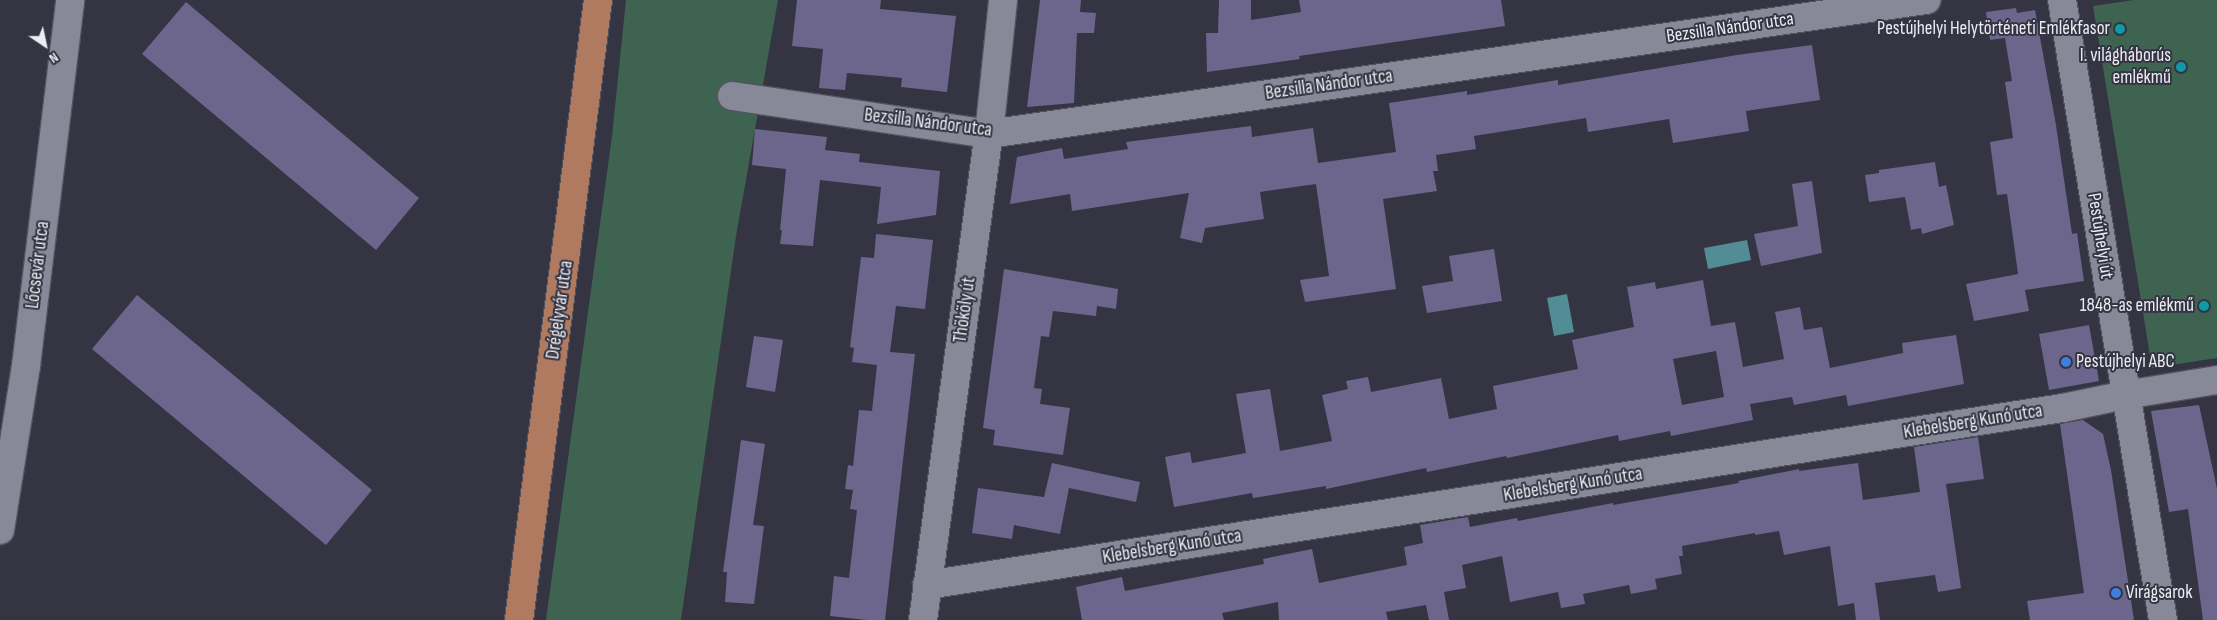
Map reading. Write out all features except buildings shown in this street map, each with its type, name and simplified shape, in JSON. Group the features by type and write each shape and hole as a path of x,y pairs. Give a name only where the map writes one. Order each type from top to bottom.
{"main road":[{"name":"Drégelyvár utca","path":"519,620 598,0"}],"street":[{"name":"Lőcsevár utca","path":"0,530 26,366 70,0"},
{"name":"Thököly út","path":"923,620 989,134 1003,0"},
{"name":"Bezsilla Nándor utca","path":"732,96 989,134 1926,0"},
{"name":"Pestújhelyi út","path":"2062,0 2163,620"},
{"name":"Klebelsberg Kunó utca","path":"927,585 2053,410 2125,395 2217,380"}],"green space":[{"path":"626,0 778,0 736,236 681,620 546,620 612,136"},
{"path":"2134,0 2217,0 2217,358 2152,368 2093,6"}],"water":[{"path":"1747,240 1751,260 1708,269 1704,248"},
{"path":"1567,294 1574,332 1554,336 1547,298"}],"place":[{"name":"Pestújhelyi Helytörténeti Emlékfasor","path":"2120,29"},
{"name":"I. világháborús emlékmű","path":"2181,67"},
{"name":"1848-as emlékmű","path":"2204,306"},
{"name":"Pestújhelyi ABC","path":"2066,362"},
{"name":"Virágsarok","path":"2116,593"}]}
